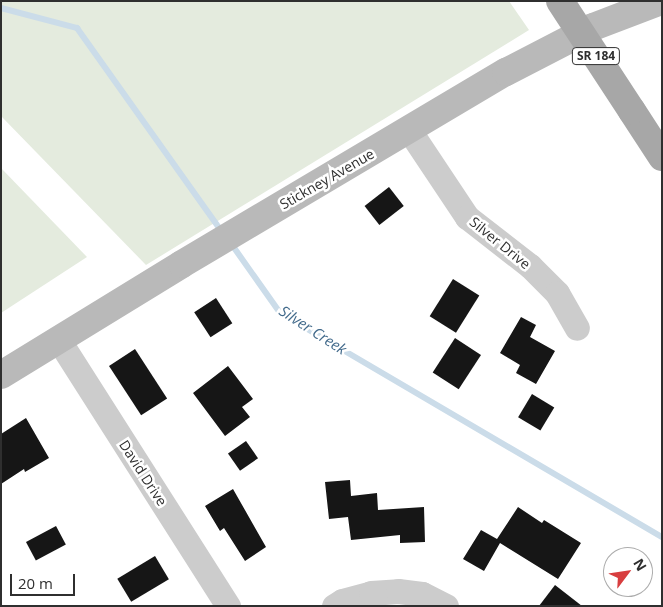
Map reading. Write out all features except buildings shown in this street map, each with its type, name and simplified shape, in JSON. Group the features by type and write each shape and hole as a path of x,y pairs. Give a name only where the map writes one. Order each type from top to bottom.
{"main road":[{"name":"SR 184","path":"560,1 662,157"}],"street":[{"name":"Stickney Avenue","path":"1,375 182,264 506,72 585,30 661,1"},
{"name":"Silver Drive","path":"409,130 467,217 530,266 556,293 577,328"},
{"name":"David Drive","path":"58,339 228,606"},
{"path":"334,606 342,601 371,593 398,591 422,594 446,606"}],"shaded area":[{"path":"1,1 509,1 529,30 146,265 1,116"},
{"path":"1,168 87,257 1,313"}],"waterway":[{"name":"Silver Creek","path":"1,8 77,28 222,232"},
{"name":"Silver Creek","path":"230,242 280,313 662,537"}]}
